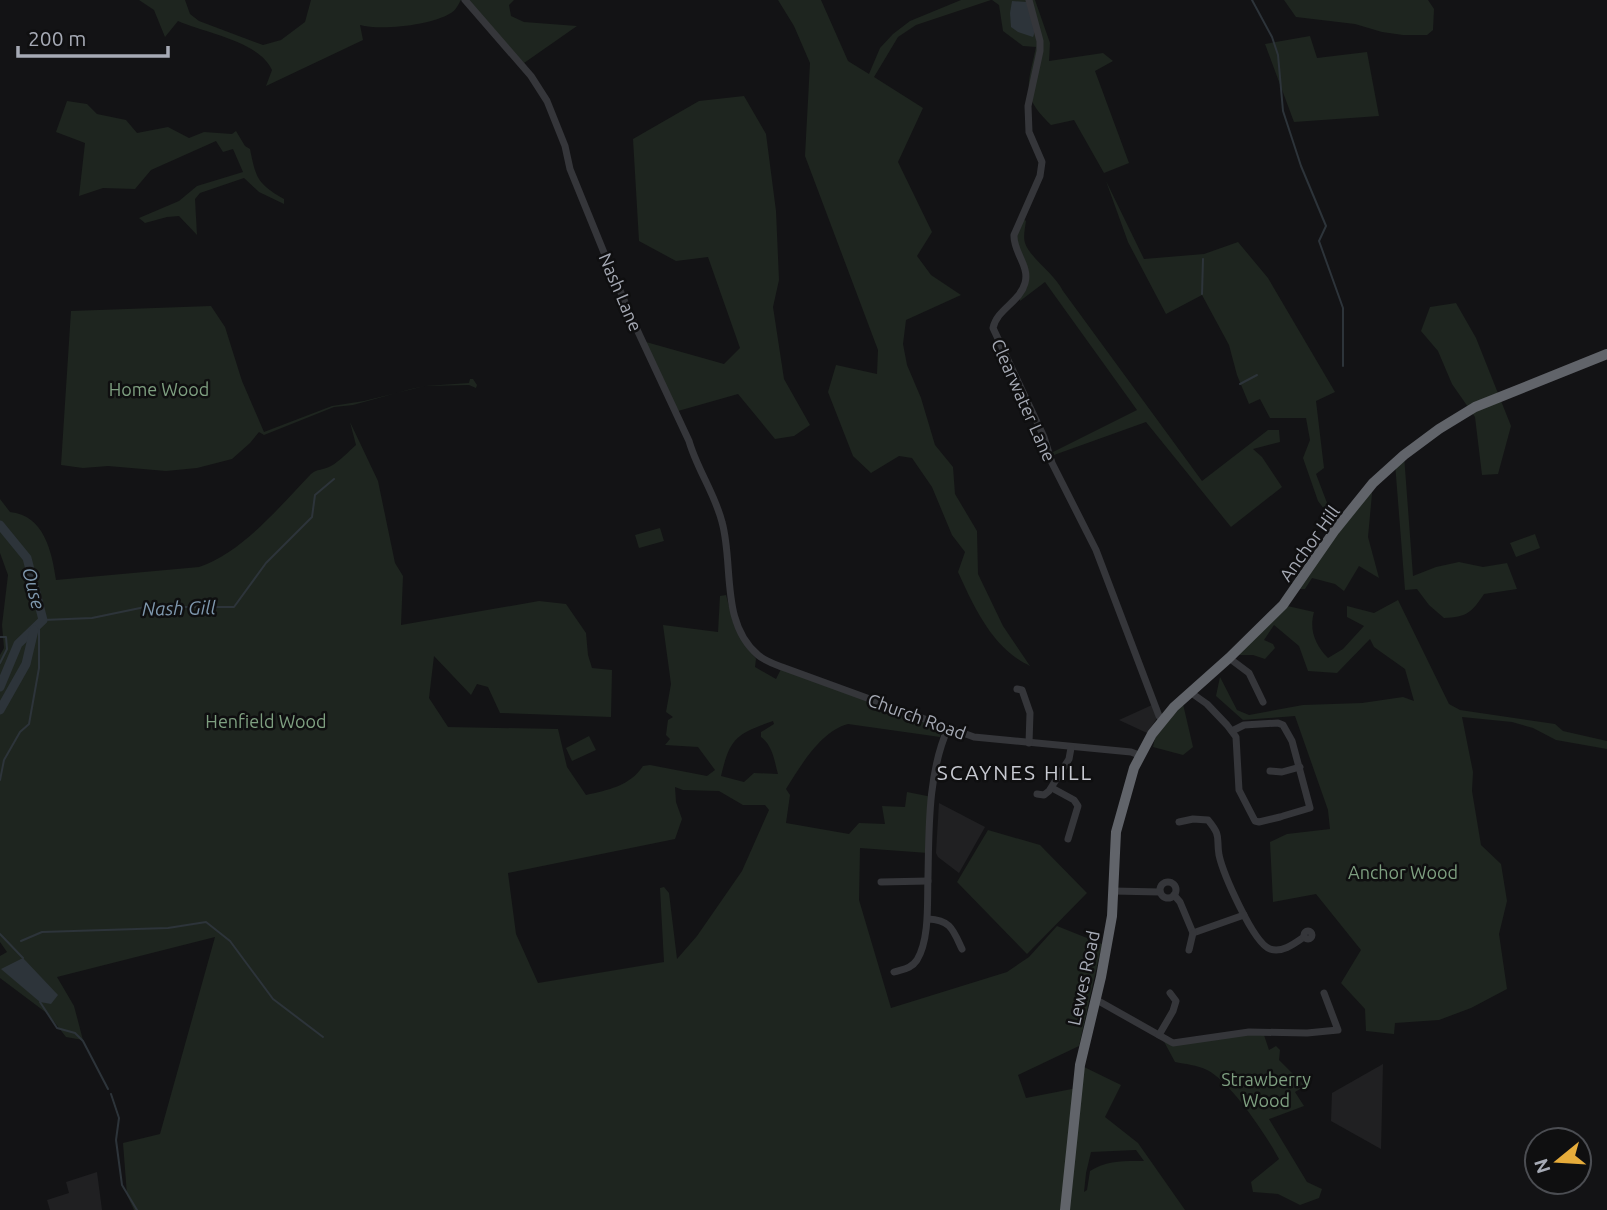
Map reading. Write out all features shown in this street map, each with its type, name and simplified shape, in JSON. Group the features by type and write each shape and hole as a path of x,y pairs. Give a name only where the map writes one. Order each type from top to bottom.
{"highway":[{"name":"Anchor Hill","path":"1139,755 1163,720 1283,605 1335,530 1380,477 1438,429 1475,407 1607,354"},
{"name":"Lewes Road","path":"1065,1210 1080,1065 1107,946 1118,822 1139,755"}],"street":[{"name":"Nash Lane","path":"465,0 531,76 547,101 565,146 570,169 614,277 722,520 732,606"},
{"name":"Clearwater Lane","path":"1029,0 1041,51 1028,106 1029,125 1032,140 1042,162 1040,176 1014,235 1014,244 1024,267 1024,286 1020,295 995,320 993,328 1040,428 1052,463 1096,550 1159,716 1163,720"},
{"name":"Church Road","path":"732,606 745,639 765,659 948,728 974,737 1131,752 1139,755"},
{"path":"1229,658 1249,673 1263,702"},
{"path":"1017,689 1022,690 1030,713 1028,743"},
{"path":"1190,692 1207,704 1232,731 1237,744 1239,790 1255,821 1310,808 1292,741 1283,725 1244,725 1232,731"},
{"path":"894,972 910,968 918,958 928,919 932,797 935,772 948,728"},
{"path":"1037,794 1044,795 1052,788 1069,759 1071,748"},
{"path":"1270,771 1282,772 1300,767"},
{"path":"1052,788 1071,797 1078,806 1068,839"},
{"path":"1179,822 1209,820 1216,830 1222,861 1257,939 1269,949 1278,950 1304,937"},
{"path":"881,882 928,881"},
{"path":"1160,892 1162,885 1170,883 1175,888 1174,895 1180,902 1193,933 1189,950"},
{"path":"1113,891 1160,892 1165,898 1174,895"},
{"path":"1193,933 1244,915"},
{"path":"928,919 942,920 950,926 962,949"},
{"path":"1159,1035 1176,1001 1170,993"},
{"path":"1095,999 1173,1043 1250,1032 1338,1030 1324,993"}],"shaded area":[{"path":"1012,1 1026,2 1035,23 1033,37 1011,27"},
{"path":"1152,705 1157,718 1147,733 1119,720"},
{"path":"939,803 985,827 959,873 936,853"},
{"path":"23,958 58,995 51,1004 40,1002 1,969"},
{"path":"1383,1064 1381,1149 1331,1121 1332,1093"},
{"path":"97,1172 102,1210 50,1210 47,1200 69,1193 66,1182"}],"green space":[{"path":"139,0 185,0 190,14 199,21 263,45 281,40 305,22 311,0 461,0 453,12 432,21 393,27 360,25 363,40 266,86 272,70 256,52 230,39 178,21 165,37 154,10"},
{"path":"465,0 514,0 509,5 511,16 524,22 577,26 524,63"},
{"path":"778,0 821,0 848,61 869,74 880,48 910,21 961,0 991,0 916,25 898,37 874,77 923,108 898,162 932,232 917,256 931,275 961,295 906,320 903,344 907,365 921,398 935,445 953,467 955,494 977,531 978,574 1003,626 1030,666 1005,649 978,613 958,572 965,552 952,535 932,487 912,458 899,456 871,473 853,456 828,392 836,365 877,374 878,350 805,156 810,63 794,26"},
{"path":"992,0 1035,0 1050,43 1049,61 1103,53 1113,61 1095,71 1129,163 1104,173 1074,120 1051,125 1041,115 1034,106 1029,89 1036,47 1023,46 1003,31 999,5"},
{"path":"1284,0 1428,0 1434,9 1433,30 1427,35 1403,35 1355,24 1296,17"},
{"path":"1310,36 1317,58 1367,52 1379,116 1294,122 1265,44"},
{"path":"744,96 766,134 776,211 779,280 773,307 784,379 810,425 794,436 775,439 738,394 678,411 646,342 724,364 740,348 708,257 676,261 639,241 633,139 699,101"},
{"path":"67,101 87,104 97,114 126,120 137,133 168,127 189,138 204,132 232,134 236,131 245,146 250,149 260,180 284,199 284,204 259,192 244,178 200,193 195,199 197,235 179,216 145,223 139,218 179,201 197,186 243,172 233,149 223,152 216,141 151,170 135,189 103,188 79,196 85,143 56,132"},
{"path":"1106,181 1144,259 1204,254 1238,242 1268,278 1335,392 1316,401 1324,468 1316,474 1331,518 1318,501 1303,458 1310,440 1306,418 1270,418 1260,399 1249,404 1229,345 1202,295 1166,314 1128,242"},
{"path":"1022,218 1026,221 1024,238 1028,249 1054,278 1202,481 1268,430 1279,430 1280,442 1253,449 1262,457 1282,487 1231,527 1146,422 1054,455 1053,452 1137,410 1045,282 1020,301 1026,280 1014,235"},
{"path":"1456,303 1476,338 1511,426 1498,474 1482,475 1475,417 1452,384 1438,351 1421,331 1430,307"},
{"name":"Home Wood","path":"211,306 225,327 242,381 264,432 332,406 396,393 353,405 334,407 264,435 259,432 232,459 197,468 166,471 61,465 71,311"},
{"path":"470,379 477,385 476,388 469,385 425,386 469,383"},
{"name":"Henfield Wood","path":"350,422 378,481 395,563 403,576 401,625 539,601 566,604 586,633 592,668 612,670 611,717 500,713 488,687 477,684 471,695 434,656 429,698 448,727 558,729 567,767 586,795 625,783 643,766 707,776 715,770 698,747 665,745 670,739 666,735 668,720 673,717 666,712 671,684 663,625 718,632 720,596 726,595 734,625 756,659 755,667 776,679 782,667 938,724 940,737 848,724 838,728 812,750 786,789 790,795 786,823 849,834 859,823 885,824 882,806 905,807 907,792 932,797 928,853 860,848 859,900 891,1008 1007,972 1029,957 1057,926 1102,944 1079,1046 1018,1075 1026,1098 1077,1088 1080,1065 1121,1085 1105,1117 1138,1143 1185,1210 134,1210 127,1195 123,1143 160,1134 215,937 57,977 74,1006 83,1040 66,1037 48,1014 0,978 0,956 7,952 0,942 0,655 4,648 2,625 8,575 0,553 0,499 10,512 22,515 38,527 49,547 56,580 199,567 245,540 311,474 334,464 356,445","holes":["773,721 774,724 761,732 761,737 771,749 778,774 754,773 744,782 721,776 728,753 736,739","675,787 683,790 719,791 743,805 765,805 769,810 742,871 697,936 677,959 669,893 664,887 660,888 664,962 538,983 516,934 508,873 675,839 682,819 676,802","1136,1150 1144,1161 1116,1162 1096,1167 1090,1171 1087,1190 1084,1192 1091,1152"]},
{"path":"1404,455 1413,576 1459,562 1483,567 1507,563 1517,589 1484,594 1468,613 1444,618 1429,605 1417,589 1405,590 1395,463"},
{"path":"1373,483 1368,537 1379,578 1359,566 1344,591 1335,584 1312,578 1305,589 1296,589"},
{"path":"660,528 664,541 639,548 635,535"},
{"path":"1535,534 1540,548 1516,557 1510,543"},
{"name":"Anchor Wood","path":"1398,600 1449,704 1460,710 1555,724 1563,731 1607,741 1607,749 1556,740 1533,728 1512,722 1462,717 1473,772 1472,791 1481,845 1501,864 1507,901 1499,934 1507,989 1471,1008 1439,1020 1395,1023 1394,1034 1366,1031 1365,1009 1341,983 1361,950 1316,894 1273,902 1270,842 1287,834 1330,829 1328,810 1295,716 1243,720 1216,696 1220,677 1237,710 1249,715 1303,705 1362,703 1403,697 1414,701 1405,669 1374,647 1370,639 1337,673 1308,671 1299,646 1274,625 1264,640 1275,648 1265,659 1253,655 1235,655 1283,605 1314,612 1314,637 1328,658 1343,649 1364,626 1347,617 1347,606 1374,613"},
{"path":"1183,704 1193,747 1183,755 1153,747 1155,738"},
{"path":"589,736 596,750 572,761 566,748"},
{"path":"988,830 1040,845 1087,893 1027,954 957,882"},
{"name":"Strawberry Wood","path":"1263,1032 1269,1050 1276,1046 1280,1050 1279,1060 1305,1086 1295,1092 1304,1106 1269,1119 1307,1182 1322,1189 1319,1198 1300,1205 1278,1194 1253,1192 1251,1182 1279,1159 1247,1110 1226,1085 1207,1070 1175,1062 1161,1036 1173,1043"}],"waterway":[{"path":"1252,0 1272,37 1278,55 1283,111 1301,166 1326,226 1319,241 1343,308 1343,366"},
{"path":"1202,294 1203,259"},
{"path":"1240,384 1257,375"},
{"name":"Nash Gill","path":"43,620 92,618 145,607 234,607 266,563 312,517 315,495 334,479"},
{"name":"Ouse","path":"0,525 27,558 43,620 18,644 0,687"},
{"path":"0,780 4,760 20,732 29,724 39,668 39,625"},
{"path":"0,710 26,664 34,630"},
{"path":"0,637 6,637 7,649 0,663"},
{"path":"21,941 42,932 168,928 206,922 230,941 273,999 323,1037"},
{"path":"0,934 23,958"},
{"path":"40,1002 57,1028 75,1033 83,1041 108,1089"},
{"path":"111,1094 119,1118 116,1140 122,1185 137,1210"}],"district":[{"name":"SCAYNES HILL","path":"1015,772"}]}
